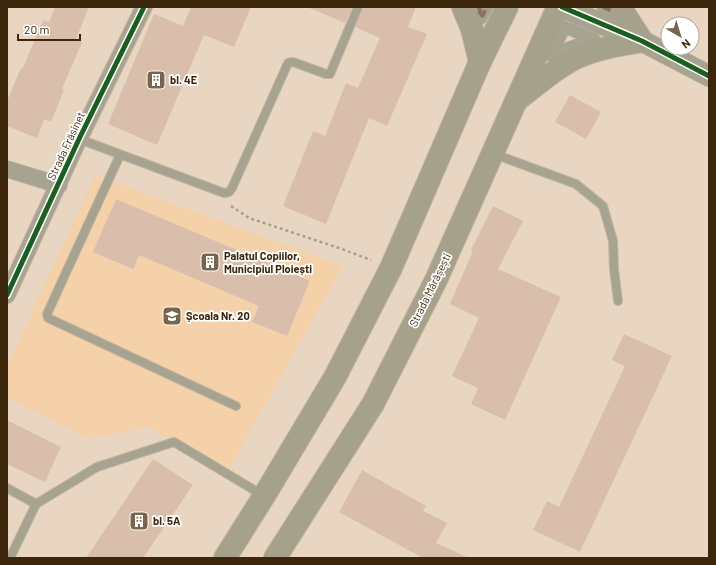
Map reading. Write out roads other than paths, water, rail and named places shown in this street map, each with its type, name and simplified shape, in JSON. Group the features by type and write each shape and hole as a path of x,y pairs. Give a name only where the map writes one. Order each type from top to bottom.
{"main road":[{"path":"463,7 472,29 480,62"},
{"path":"225,558 335,377 391,268 480,62 507,7"},
{"name":"Strada Mărășești","path":"275,558 373,404 436,280 558,7"},
{"path":"517,100 558,69 577,58 609,46 642,41 620,7"}],"street":[{"name":"Strada Frăsinet","path":"7,295 79,139 144,7"},
{"path":"479,7 481,18 487,7"},
{"path":"562,7 642,41 709,76"},
{"path":"603,7 612,11 610,7"},
{"path":"7,169 59,185"}],"lane":[{"path":"79,139 224,193 229,192 288,63 293,62 326,74 330,74 358,7"},
{"path":"120,154 47,314 48,318 236,406"},
{"path":"493,154 576,184 603,206 613,241 614,269 618,301"},
{"path":"10,558 36,504 97,467 174,442 264,496"},
{"path":"7,488 36,504"}],"place":[{"name":"bl. 4E","path":"156,80"},
{"name":"Palatul Copiilor, Municipiul Ploiești","path":"210,262"},
{"name":"Școala Nr. 20","path":"172,316"},
{"name":"bl. 5A","path":"139,521"}]}
